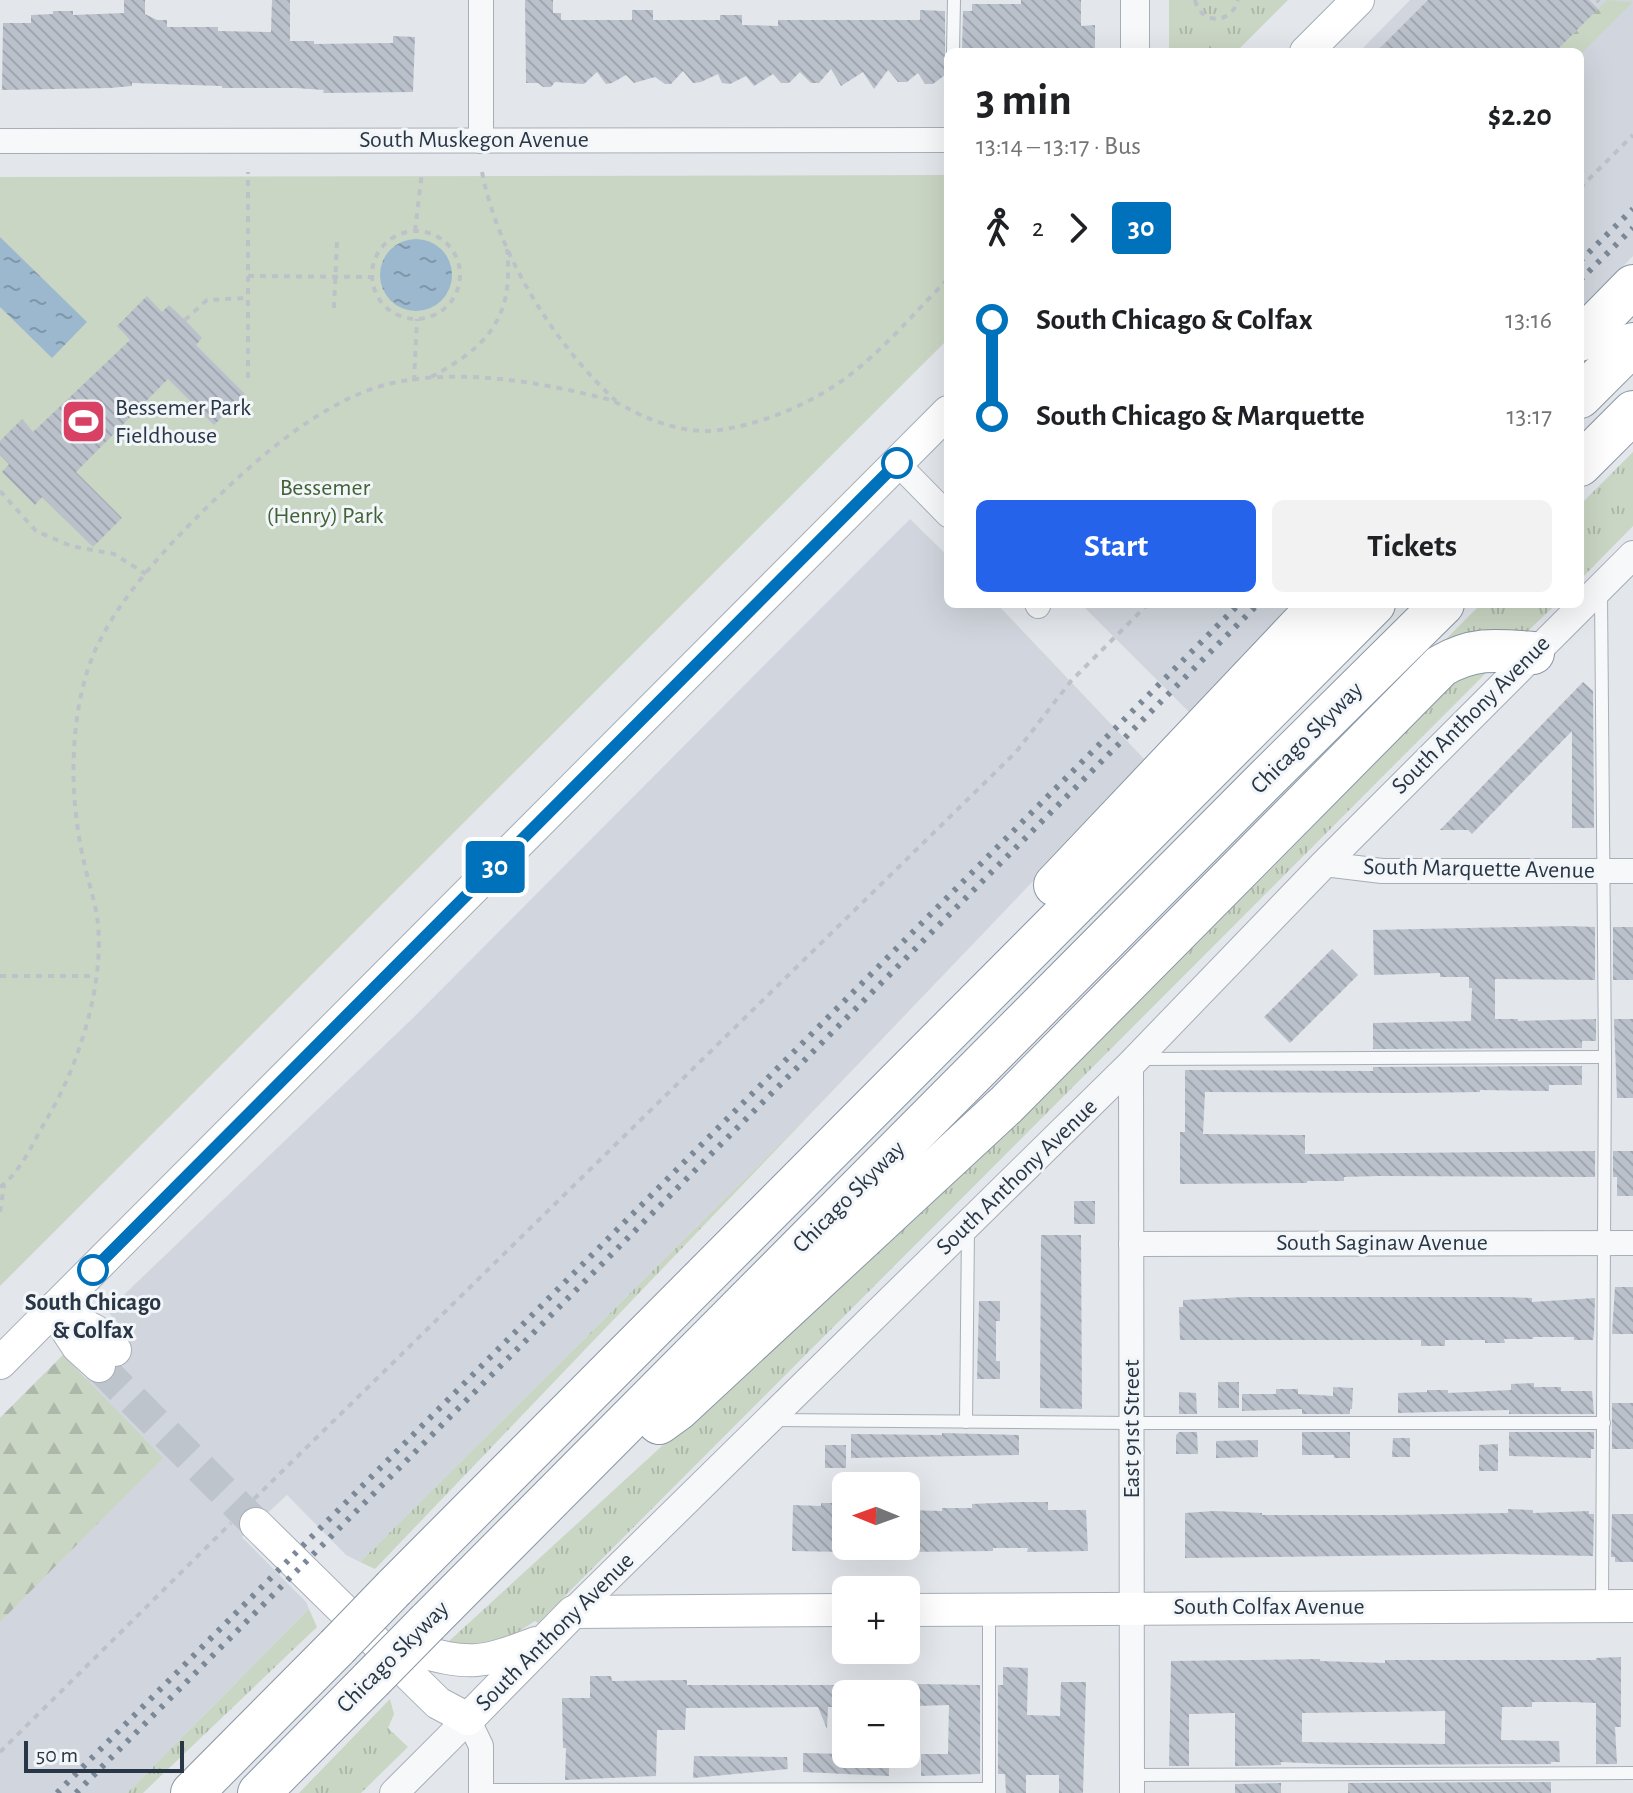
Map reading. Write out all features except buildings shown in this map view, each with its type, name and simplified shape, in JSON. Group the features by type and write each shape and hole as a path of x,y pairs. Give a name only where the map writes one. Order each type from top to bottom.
{"highway":[{"path":"1584,336 1633,286"},
{"path":"1584,393 1633,344"},
{"path":"1584,461 1633,412"},
{"path":"771,1208 894,1051 1317,608"},
{"name":"Chicago Skyway","path":"193,1793 1370,608"},
{"name":"Chicago Skyway","path":"259,1793 1439,608"},
{"path":"527,1522 677,1410 1006,1105 1441,666 1472,651 1533,653"}],"main road":[{"path":"1320,44 1358,0"},
{"path":"0,1363 944,416"},
{"path":"53,1309 95,1331 107,1358"},
{"path":"254,1513 453,1661 482,1662 547,1639"},
{"path":"254,1513 438,1703 468,1719"},
{"name":"South Colfax Avenue","path":"920,1610 1618,1606"},
{"path":"573,1612 832,1610"},
{"name":"South Anthony Avenue","path":"468,1719 573,1612"},
{"path":"419,1635 468,1719"}],"street":[{"path":"481,0 481,141"},
{"path":"1135,0 1135,48"},
{"name":"South Muskegon Avenue","path":"0,141 944,140"},
{"path":"897,463 944,511"},
{"name":"South Anthony Avenue","path":"1584,603 1633,555"},
{"name":"South Anthony Avenue","path":"573,1612 1134,1062 1324,864 1579,608"},
{"name":"South Marquette Avenue","path":"1324,864 1382,871 1633,871"},
{"name":"East 91st Street","path":"1132,1784 1131,1244 1134,1062"},
{"name":"South Saginaw Avenue","path":"1131,1244 1633,1243"},
{"path":"468,1719 481,1746 481,1791"},
{"name":"South Anthony Avenue","path":"394,1793 468,1719"}],"lane":[{"path":"953,48 954,0"},
{"path":"1601,586 1605,871 1604,1423 1618,1606"},
{"path":"1134,1062 1605,1057"},
{"path":"966,1422 968,1225"},
{"path":"769,1420 1604,1423"},
{"path":"481,1791 989,1791 989,1609"},
{"path":"1132,1784 1633,1773"}],"path":[{"path":"1195,0 1197,9 1208,19 1219,20 1236,9 1238,0"},
{"path":"1584,184 1633,135"},
{"path":"248,172 248,378"},
{"path":"415,231 422,172"},
{"path":"482,172 488,202 507,246 548,321 598,384 617,402"},
{"path":"415,231 436,236 444,242 456,259 459,279 452,299 445,307 417,319 395,314 386,307 374,288 372,277 375,257 387,241 405,232 415,231"},
{"path":"334,308 337,242"},
{"path":"428,379 470,355 500,316 510,277 507,246"},
{"path":"248,276 372,277"},
{"path":"0,1212 2,1186 14,1174 57,1103 84,1031 96,976 98,921 83,860 74,784 80,703 88,670 100,640 146,575 204,511 293,434 330,408 393,383 466,377 503,380 617,402 660,423 686,429 716,431 766,418 828,390 854,372 944,283"},
{"path":"185,320 207,300 248,298"},
{"path":"414,381 417,319"},
{"path":"0,491 36,531 71,546 114,554 146,575"},
{"path":"0,1752 254,1513 1016,752 1071,681 1144,608"},
{"path":"0,976 96,976"}],"shaded area":[{"path":"1410,0 1633,0 1633,256 1584,307 1584,48 1363,48"},
{"path":"910,519 944,552 944,608 1001,608 1147,762 820,1104 360,1562 346,1555 287,1495 242,1537 306,1602 309,1609 127,1793 0,1793 0,1418 63,1355 86,1379 129,1335 107,1311 413,1018"},
{"path":"1085,608 1294,608 1192,715"}],"green space":[{"path":"1169,0 1288,0 1240,48 1169,48"},
{"path":"1607,0 1633,2 1584,51 1584,48 1559,48"},
{"name":"Bessemer (Henry) Park","path":"944,175 944,343 0,1286 0,177"},
{"path":"1633,452 1633,526 1584,576 1584,501"},
{"path":"1477,608 1552,608 1527,632 1470,639 935,1151"},
{"path":"1491,668 538,1623 535,1621 493,1642 472,1645 448,1642 771,1346 1458,677"},
{"path":"820,1104 375,1569 360,1562"},
{"path":"63,1355 163,1458 0,1622 0,1418"},
{"path":"309,1609 317,1627 143,1793 127,1793"},
{"path":"390,1699 394,1714 388,1728 408,1747 361,1793 299,1793"}],"water":[{"path":"0,237 87,322 52,358 0,307"},
{"path":"416,239 436,245 446,255 452,275 446,295 436,305 416,311 396,305 386,295 380,275 386,255 396,245"}],"tunnel":[{"path":"99,1366 256,1524"}],"railway":[{"path":"1584,257 1633,209"},
{"path":"1584,276 1633,228"},
{"path":"57,1793 1235,608"},
{"path":"76,1793 1254,608"}],"bus line":[{"name":"30","path":"93,1270 897,463"}],"place":[{"name":"Bessemer Park Fieldhouse","path":"84,422"},
{"name":"South Chicago & Colfax","path":"93,1270"}]}
